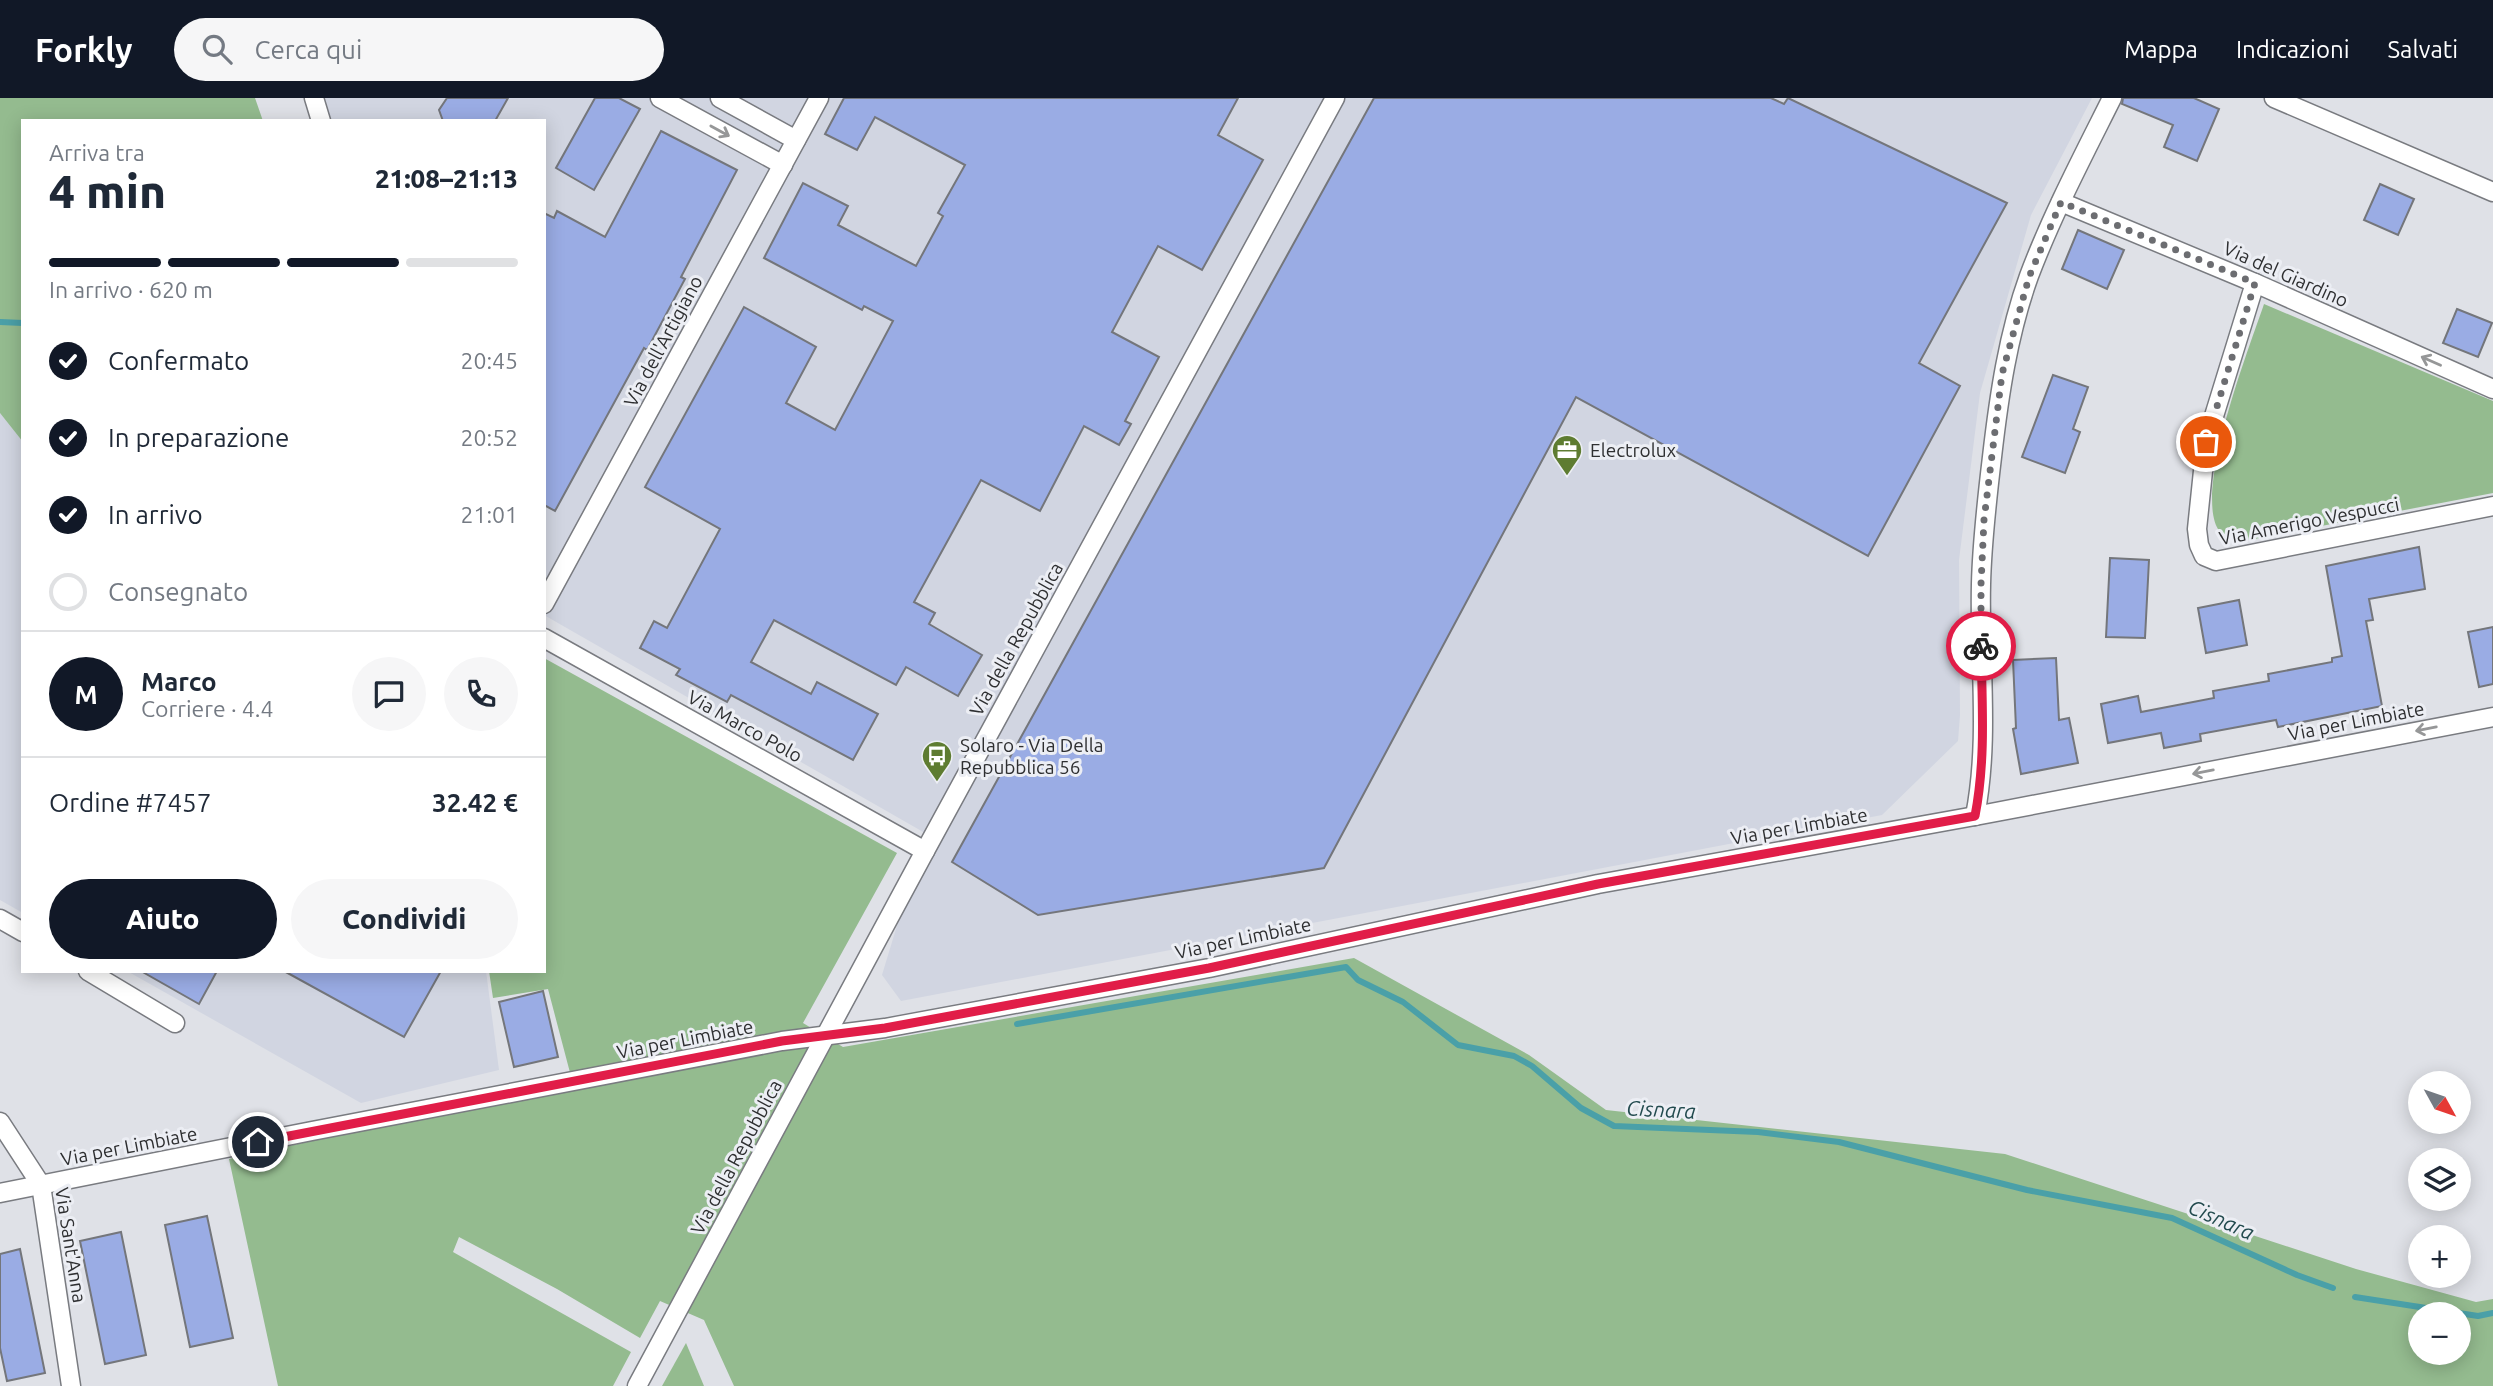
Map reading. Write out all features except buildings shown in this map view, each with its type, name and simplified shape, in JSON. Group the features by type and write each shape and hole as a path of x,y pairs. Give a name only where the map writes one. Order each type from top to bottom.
{"street":[{"path":"314,98 320,119"},
{"path":"660,98 783,165"},
{"path":"720,98 796,140"},
{"name":"Via dell'Artigiano","path":"546,600 818,98"},
{"name":"Via della Repubblica","path":"637,1386 925,850 1335,98"},
{"path":"1975,816 1982,781 1984,729 1981,584 1983,533 2002,374 2029,277 2061,202 2112,98"},
{"path":"2274,98 2493,192"},
{"name":"Via del Giardino","path":"2061,202 2255,283 2493,389"},
{"name":"Via Amerigo Vespucci","path":"2255,283 2206,442 2197,529 2203,556 2216,561 2493,506"},
{"name":"Via Marco Polo","path":"546,639 925,850"},
{"name":"Via per Limbiate","path":"0,1193 782,1041 885,1028 1209,968 1598,884 1975,816 2493,717"},
{"path":"0,919 21,931"},
{"path":"91,973 175,1023"},
{"name":"Via Sant'Anna","path":"0,1122 41,1185 71,1386"}],"shaded area":[{"name":"Electrolux","path":"322,98 2092,98 2031,215 1980,393 1959,560 1958,741 1882,815 901,1001 882,975 925,833 546,616 546,119 329,119"},
{"path":"0,413 21,439 21,912 0,900"},
{"path":"131,973 486,973 499,1070 361,1103"}],"green space":[{"path":"0,98 255,98 262,119 21,119 21,439 0,413"},
{"path":"2264,304 2493,401 2493,493 2249,540 2223,535 2213,514 2217,455 2236,385"},
{"path":"546,659 897,853 803,1023 843,1047 1354,958 1529,1055 1606,1110 2005,1154 2356,1269 2408,1283 2408,1288 2425,1288 2476,1302 2493,1299 2493,1386 734,1386 704,1320 660,1301 640,1338 557,1289 459,1237 453,1252 631,1352 613,1386 278,1386 229,1159 573,1084 548,989 493,998 489,973 546,973"},
{"path":"686,1343 704,1386 662,1386"}],"waterway":[{"name":"Cisnara","path":"0,322 21,323"},
{"name":"Cisnara","path":"1017,1024 1346,967 1358,980 1403,1002 1458,1045 1514,1056 1532,1066 1581,1108 1614,1126 1758,1132 1839,1142 2027,1190 2172,1218 2297,1275 2333,1288"},
{"name":"Cisnara","path":"2355,1297 2478,1316 2493,1313"}],"way so far":[{"path":"1981,646 1984,520 2002,374 2029,277 2061,202 2255,283 2206,442"}],"place":[{"name":"Electrolux","path":"1567,477"},
{"name":"Solaro - Via Della Repubblica 56","path":"937,783"}],"route":[{"path":"258,1142 782,1041 885,1028 1209,968 1598,884 1975,816 1982,781 1984,716 1981,646"}]}
